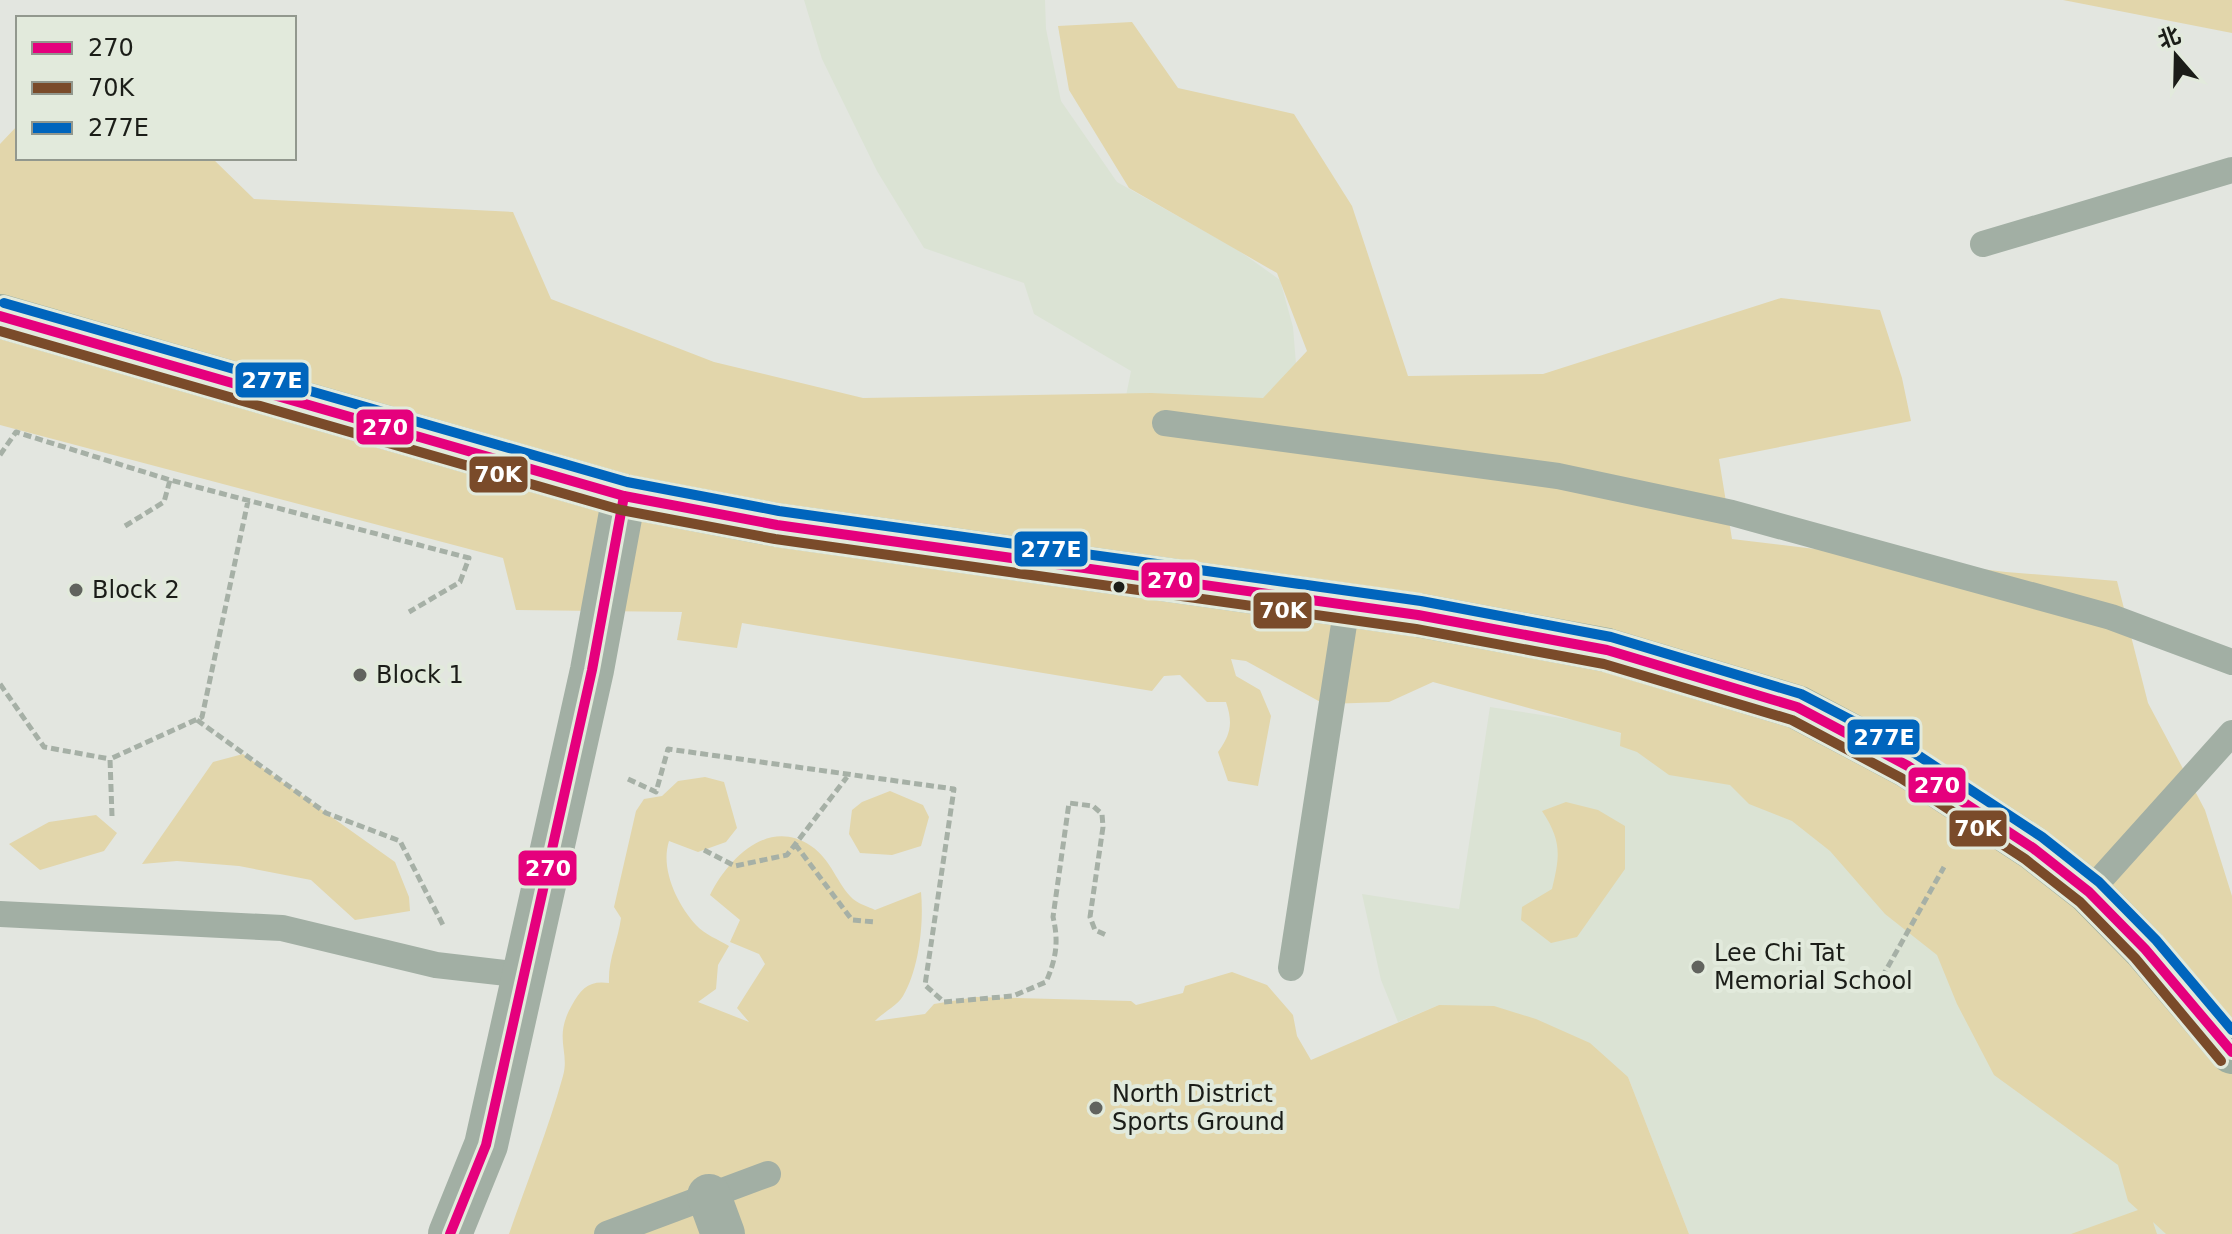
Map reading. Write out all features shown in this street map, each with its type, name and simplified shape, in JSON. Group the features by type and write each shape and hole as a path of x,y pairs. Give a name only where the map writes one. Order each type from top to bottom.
{"street":[{"path":"0,316 624,496 777,525 1347,605 1607,650 1797,707 1908,766 2033,848 2089,892 2145,949 2232,1052"},
{"path":"450,1234 486,1145 592,670 624,496"}],"lane":[{"path":"1983,244 2232,170"},
{"path":"1165,423 1558,476 1732,513 2111,617 2232,662"},
{"path":"1291,968 1347,605"},
{"path":"2089,892 2232,733"},
{"path":"0,914 282,928 436,965 523,975"},
{"path":"607,1234 716,1215 768,1174"}],"path":[{"path":"0,455 16,432 170,480 469,558 460,582 409,612"},
{"path":"125,526 164,502 170,480"},
{"path":"0,684 44,747 110,759 202,717 248,501"},
{"path":"196,719 326,813 400,841 444,927"},
{"path":"628,779 656,792 668,749 954,789 925,985 944,1002 1013,996 1046,982 1056,958 1057,933 1053,917 1069,803 1093,806 1102,814 1090,917 1095,930 1106,935"},
{"path":"110,759 112,816"},
{"path":"704,850 735,866 787,855 848,776"},
{"path":"795,844 852,920 875,922"},
{"path":"1876,988 1944,867"}],"shaded area":[{"path":"804,0 1045,0 1046,29 1061,101 1117,182 1238,250 1280,280 1293,327 1299,401 1123,411 1131,371 1034,314 1024,283 924,248 877,171 822,59"},
{"path":"2063,0 2232,0 2232,33"},
{"path":"1132,22 1178,88 1294,114 1352,206 1408,376 1543,374 1781,298 1880,310 1902,378 1911,421 1719,459 1732,539 2006,572 2117,581 2148,703 2205,810 2232,896 2232,1234 2166,1234 2153,1222 2157,1234 2071,1234 2138,1210 2128,1201 2118,1165 1994,1075 1957,1004 1937,955 1885,914 1830,851 1792,821 1749,804 1730,785 1669,775 1637,752 1620,746 1621,733 1433,682 1389,702 1324,704 1246,661 1231,659 1236,676 1260,690 1271,716 1258,786 1228,781 1218,752 1230,728 1226,702 1207,702 1180,675 1164,676 1152,691 742,623 737,648 677,640 682,612 516,610 503,558 0,425 0,144 16,127 16,160 214,160 254,199 513,212 551,299 714,362 863,398 1151,393 1263,398 1307,351 1277,273 1129,188 1069,90 1058,26"},
{"name":"Lee Chi Tat Memorial School","path":"1490,707 1593,723 1787,797 2232,1234 1689,1234 1628,1077 1439,1005 1398,1022 1381,980 1362,894 1459,909"},
{"path":"243,754 395,862 409,897 410,911 355,920 311,880 239,866 177,861 142,864 213,762"},
{"name":"North District Sports Ground","path":"705,777 724,782 737,828 726,842 698,852 669,841 667,852 672,886 682,907 699,928 729,946 718,965 716,989 698,1002 749,1022 737,1008 765,964 759,954 730,942 740,920 710,895 727,868 751,846 780,836 795,838 818,851 853,899 875,910 921,892 921,932 913,973 900,1000 875,1021 925,1014 934,1004 976,997 1131,1001 1136,1005 1183,993 1185,986 1232,972 1267,985 1293,1015 1297,1036 1311,1060 1439,1005 1494,1006 1536,1019 1590,1043 1628,1077 1689,1234 509,1234 563,1076 566,1016 587,986 609,983 621,918 614,907 636,811 644,799 662,796 678,781"},
{"path":"890,791 923,805 929,817 921,846 892,855 860,853 849,834 852,810 862,802"},
{"path":"1566,802 1598,810 1625,826 1625,869 1577,937 1551,943 1521,920 1522,907 1552,889 1558,849 1542,811"},
{"path":"96,815 117,833 104,851 40,870 9,844 49,822"}],"transit line":[{"name":"277E","path":"4,303 627,482 779,511 1421,601 1611,637 1801,694 1916,754 2042,837 2099,882 2156,940 2232,1030"},
{"name":"270","path":"0,316 624,496 777,525 1418,615 1607,650 1797,707 1908,766 2033,848 2089,892 2145,949 2232,1052"},
{"name":"70K","path":"0,331 621,510 775,539 1416,629 1604,664 1792,720 1901,778 2025,859 2080,902 2135,958 2221,1061"},
{"name":"270","path":"450,1234 486,1145 592,670 624,496"}],"place":[{"name":"Block 2","path":"76,590"},
{"name":"Block 1","path":"360,675"},
{"name":"Lee Chi Tat Memorial School","path":"1698,967"},
{"name":"North District Sports Ground","path":"1096,1108"}]}
